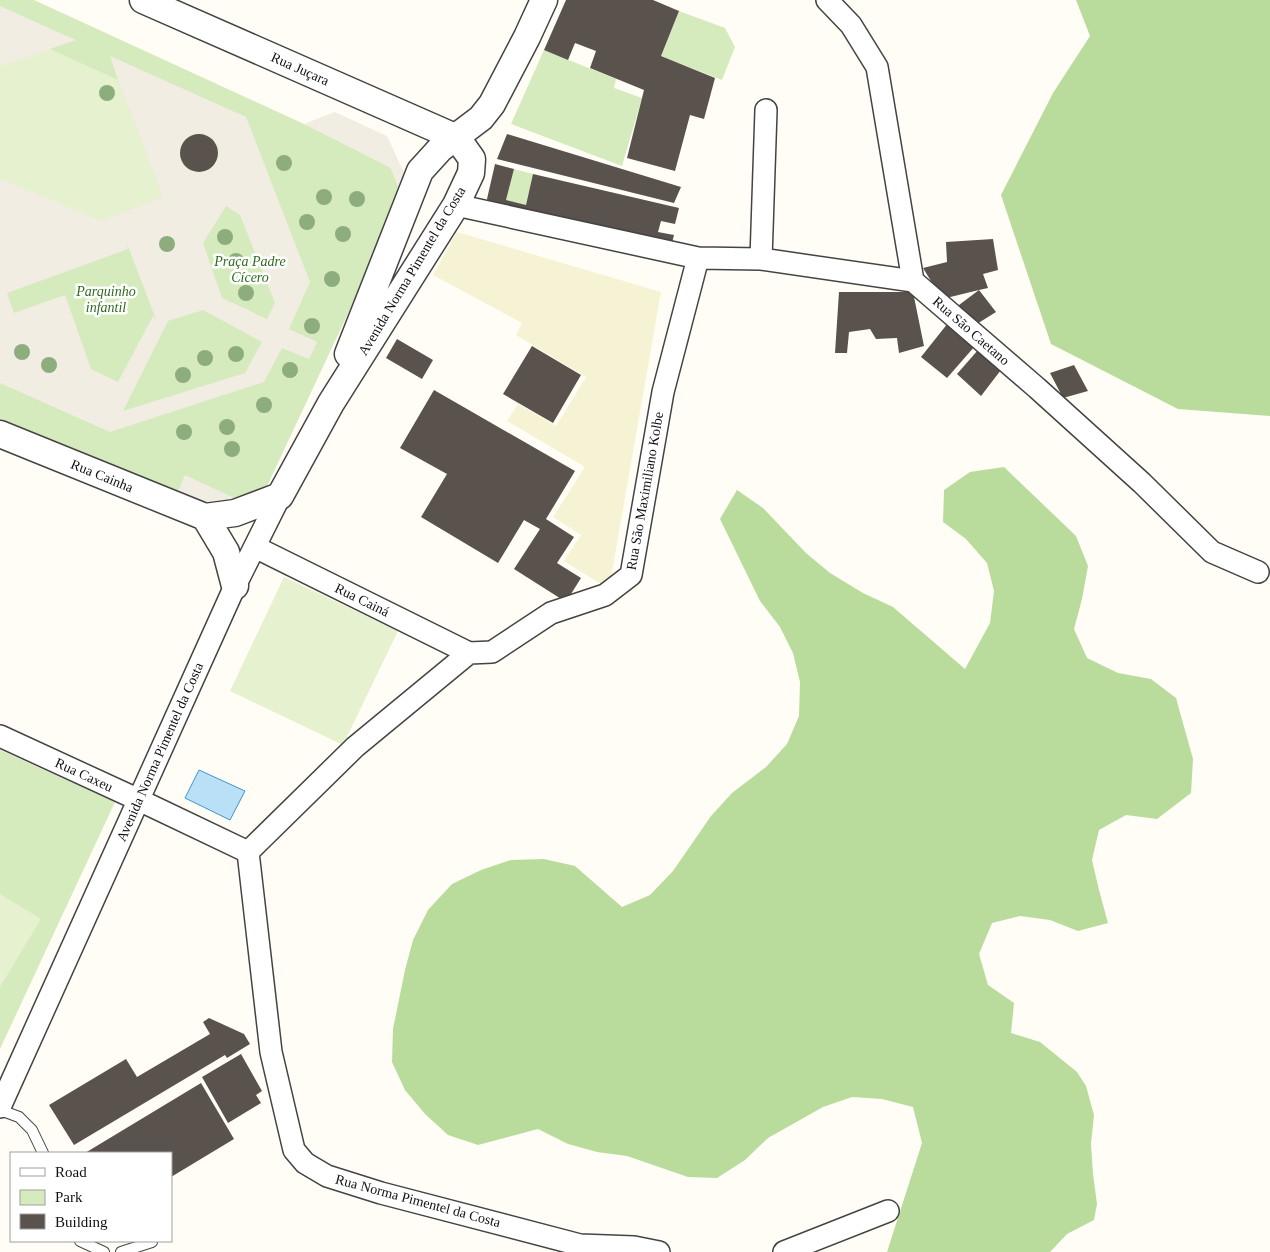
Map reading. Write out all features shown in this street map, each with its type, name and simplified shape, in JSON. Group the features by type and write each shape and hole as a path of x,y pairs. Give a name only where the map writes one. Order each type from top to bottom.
{"street":[{"name":"Rua Juçara","path":"143,0 456,138"},
{"name":"Avenida Norma Pimentel da Costa","path":"331,403 344,364 420,171 440,149 481,118 492,104 544,0"},
{"path":"456,206 698,258 761,259 913,281 877,67 851,25 827,0"},
{"path":"761,259 766,110"},
{"name":"Avenida Norma Pimentel da Costa","path":"0,1108 254,547 331,403 456,206 471,173 472,159 456,138"},
{"name":"Rua São Maximiliano Kolbe","path":"469,653 492,652 551,613 605,595 631,575 663,392 698,258"},
{"name":"Rua São Caetano","path":"913,281 1037,388 1142,484 1212,552 1258,572"},
{"name":"Rua Cainha","path":"0,434 205,517 235,513 280,496"},
{"path":"205,517 226,552 235,586"},
{"name":"Rua Cainá","path":"254,547 469,653"},
{"path":"248,852 355,748 469,653"},
{"name":"Rua Caxeu","path":"0,736 248,852"},
{"name":"Rua Norma Pimentel da Costa","path":"248,852 271,1052 294,1150 306,1163 326,1176 579,1248 634,1247 659,1252"},
{"path":"784,1252 888,1211"}],"lane":[{"path":"0,1108 19,1117 32,1130 43,1152"},
{"path":"82,1242 104,1252"},
{"path":"121,1252 152,1242"}],"shaded area":[{"path":"0,6 53,30 76,40 0,66"},
{"path":"110,56 246,117 310,282 289,329 317,342 309,359 282,348 264,382 110,432 0,383 0,179 101,221 163,197","holes":["201,133 207,135 217,144 219,149 217,162 207,171 195,172 184,165 181,160 181,146 189,136","226,206 240,215 275,303 267,319 222,298 203,243","126,241 156,319 153,316 118,382 91,369 65,295 14,313 7,293 128,249","203,310 262,342 245,373 123,411 168,321"]},
{"path":"335,112 387,136 406,177 396,211 398,186 391,168 304,124"},
{"path":"457,232 661,292 609,589 564,561 581,535 553,517 585,467 507,421 518,404 556,426 586,377 516,335 522,323 433,275"},
{"path":"185,475 256,508 169,512"}],"green space":[{"name":"Praça Padre Cícero","path":"0,0 34,0 354,147 391,168 398,186 396,211 254,514 235,524 0,436 0,179 101,221 50,49 0,66","holes":["195,134 211,138 216,144 218,158 210,169 194,172 183,164 181,151 183,144 188,138"]},
{"path":"1076,0 1270,0 1270,416 1178,409 1051,344 1001,195 1053,93 1090,36"},
{"path":"679,11 725,28 735,47 722,80 661,56"},
{"path":"50,49 118,80 163,197 101,221 0,179 0,66"},
{"path":"544,50 616,79 614,88 642,98 622,166 511,124"},
{"path":"514,169 533,174 526,205 506,200"},
{"path":"1004,467 1076,536 1088,566 1074,629 1087,658 1118,673 1151,679 1176,698 1193,759 1191,793 1157,819 1126,815 1099,830 1092,860 1108,923 1078,931 1050,920 1020,916 992,923 979,954 988,985 1014,1003 1011,1033 1040,1042 1077,1072 1086,1086 1094,1115 1091,1144 1097,1204 1094,1220 1067,1234 1050,1252 887,1252 922,1143 913,1107 882,1099 852,1097 823,1107 768,1138 745,1160 717,1178 688,1177 627,1156 597,1152 568,1144 538,1129 478,1145 448,1135 425,1114 405,1090 392,1062 393,1029 405,970 413,940 428,910 452,884 481,870 511,860 544,859 575,866 622,907 650,895 673,871 711,816 732,793 766,767 787,744 799,716 800,682 793,653 780,627 760,601 720,519 737,490 763,508 806,553 830,573 863,593 893,607 965,669 990,623 994,591 987,563 966,539 943,522 944,490 970,472"},
{"path":"284,577 398,631 343,745 230,691"},
{"path":"0,750 115,802 0,1049"},
{"path":"0,894 41,919 0,987"}],"water":[{"path":"199,770 245,791 230,820 185,798"}],"building":[{"path":"566,0 653,0 679,11 661,56 715,78 704,119 690,115 675,171 627,158 644,90 590,68 596,51 575,43 568,60 544,50"},
{"path":"199,134 213,139 218,153 213,167 199,172 185,167 180,153 185,139"},
{"path":"507,134 681,187 674,203 497,159"},
{"path":"495,164 514,169 506,200 526,205 533,174 679,208 675,224 661,221 658,232 674,235 670,251 493,209 487,199"},
{"path":"993,239 998,270 983,274 988,288 942,299 923,268 947,262 946,242"},
{"path":"979,290 996,312 972,327 955,308"},
{"path":"839,292 913,292 924,346 899,353 897,338 876,339 870,329 849,332 847,353 835,353"},
{"path":"948,323 975,346 947,378 921,357"},
{"path":"397,339 433,360 422,379 386,358"},
{"path":"532,346 581,375 553,423 503,394"},
{"path":"978,350 1004,366 981,396 957,374"},
{"path":"1074,365 1088,391 1063,398 1050,373"},
{"path":"434,390 575,471 546,519 574,537 557,563 581,578 566,602 514,569 540,529 524,520 498,563 421,517 447,474 400,448"},
{"path":"209,1018 244,1034 250,1044 227,1058 225,1055 74,1145 49,1105 126,1059 137,1077 210,1034 203,1022"},
{"path":"241,1054 262,1091 256,1095 261,1103 228,1123 202,1077"},
{"path":"201,1083 234,1139 172,1176 172,1152 87,1152"}],"park label":[{"name":"Parquinho infantil","path":"106,300"}]}
